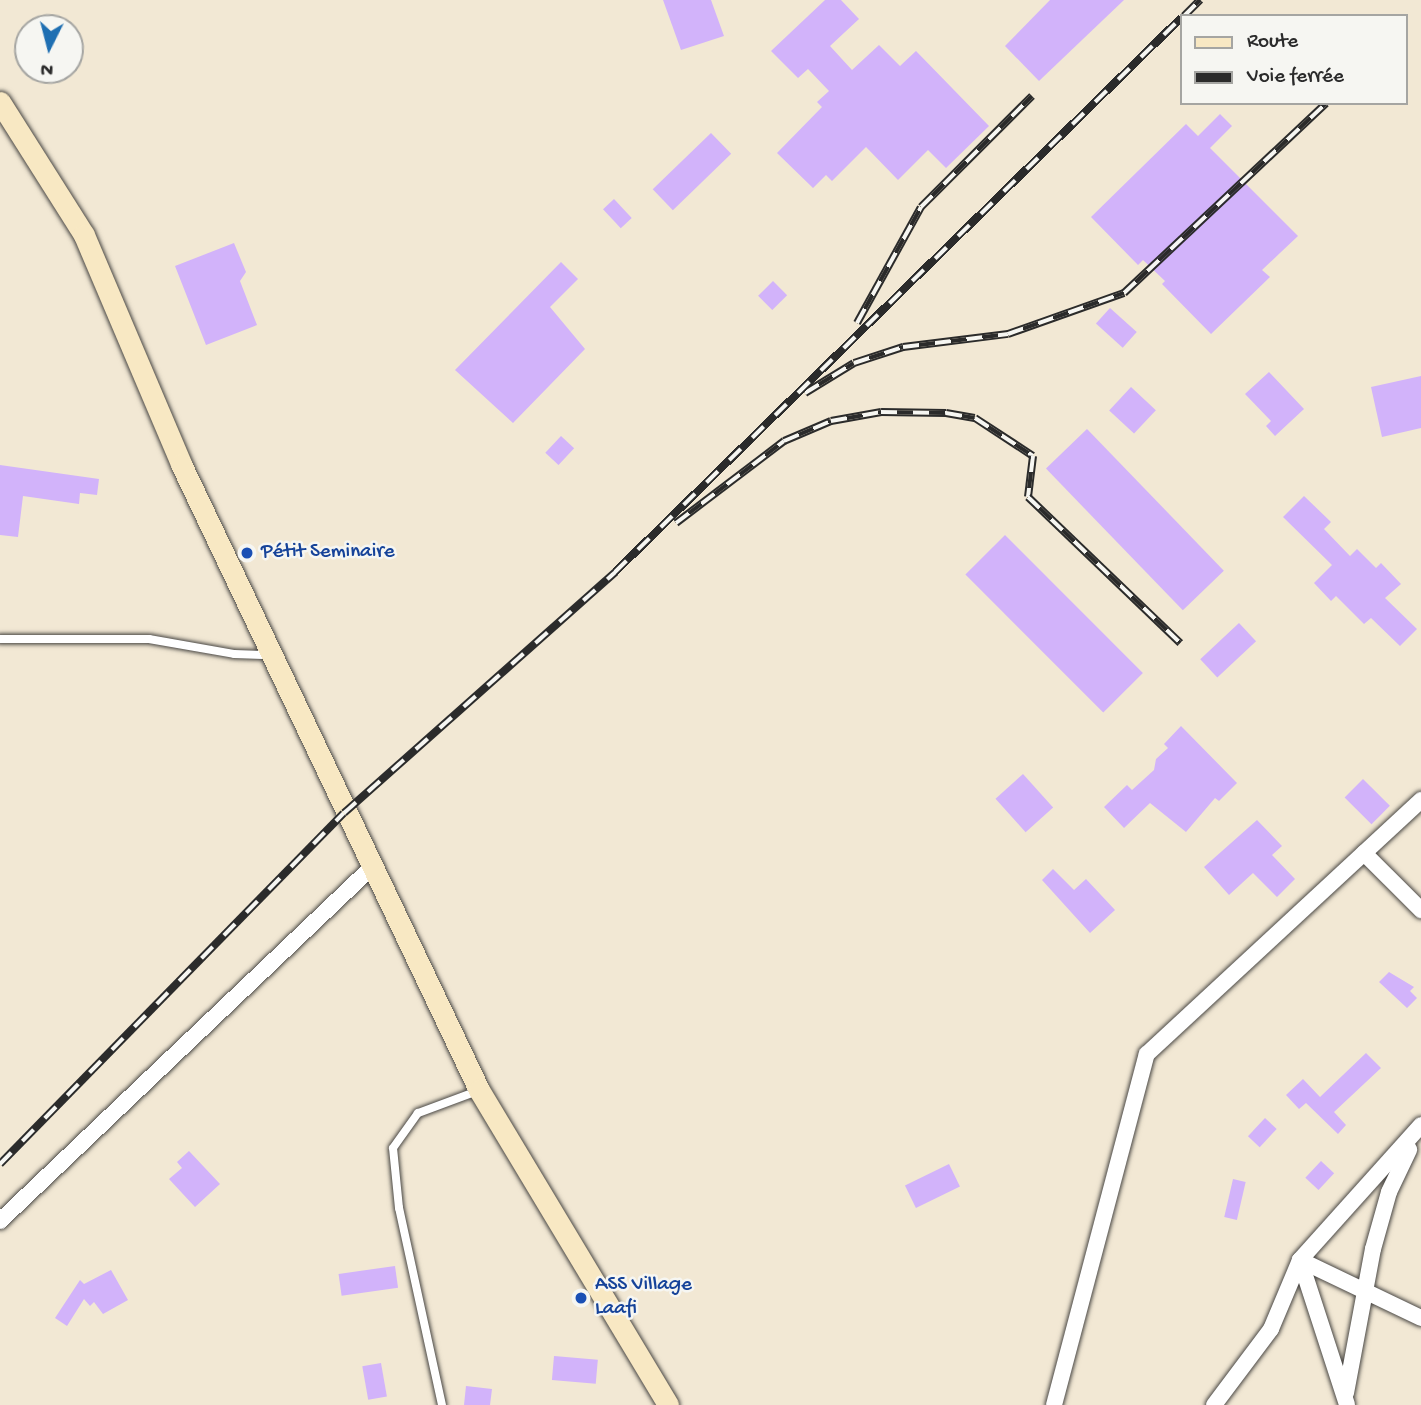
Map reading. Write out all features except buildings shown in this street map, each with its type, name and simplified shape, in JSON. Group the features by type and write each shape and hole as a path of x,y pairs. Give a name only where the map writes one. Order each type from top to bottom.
{"street":[{"path":"0,102 85,235 181,464 479,1090 668,1405"},
{"path":"1054,1405 1147,1054 1421,800"},
{"path":"1364,853 1421,910"},
{"path":"0,1221 373,866"},
{"path":"1213,1405 1271,1329 1300,1260 1421,1128"},
{"path":"1347,1399 1365,1287 1389,1192 1421,1128"},
{"path":"1300,1260 1365,1287 1421,1318"},
{"path":"1300,1260 1347,1399"}],"lane":[{"path":"0,639 149,639 234,654 272,655"},
{"path":"442,1405 399,1208 393,1149 418,1113 479,1090"}],"railway":[{"path":"1186,14 1200,0"},
{"path":"0,1164 344,813 615,572 1180,19"},
{"path":"857,323 921,207 1032,96"},
{"path":"805,393 854,363 903,347 1008,334 1124,293 1324,105"},
{"path":"676,523 784,441 831,421 881,412 946,413 975,418 1033,456 1028,497 1180,643"}],"place":[{"name":"Pétit Seminaire","path":"247,553"},
{"name":"ASS Village Laafi","path":"581,1298"}]}
